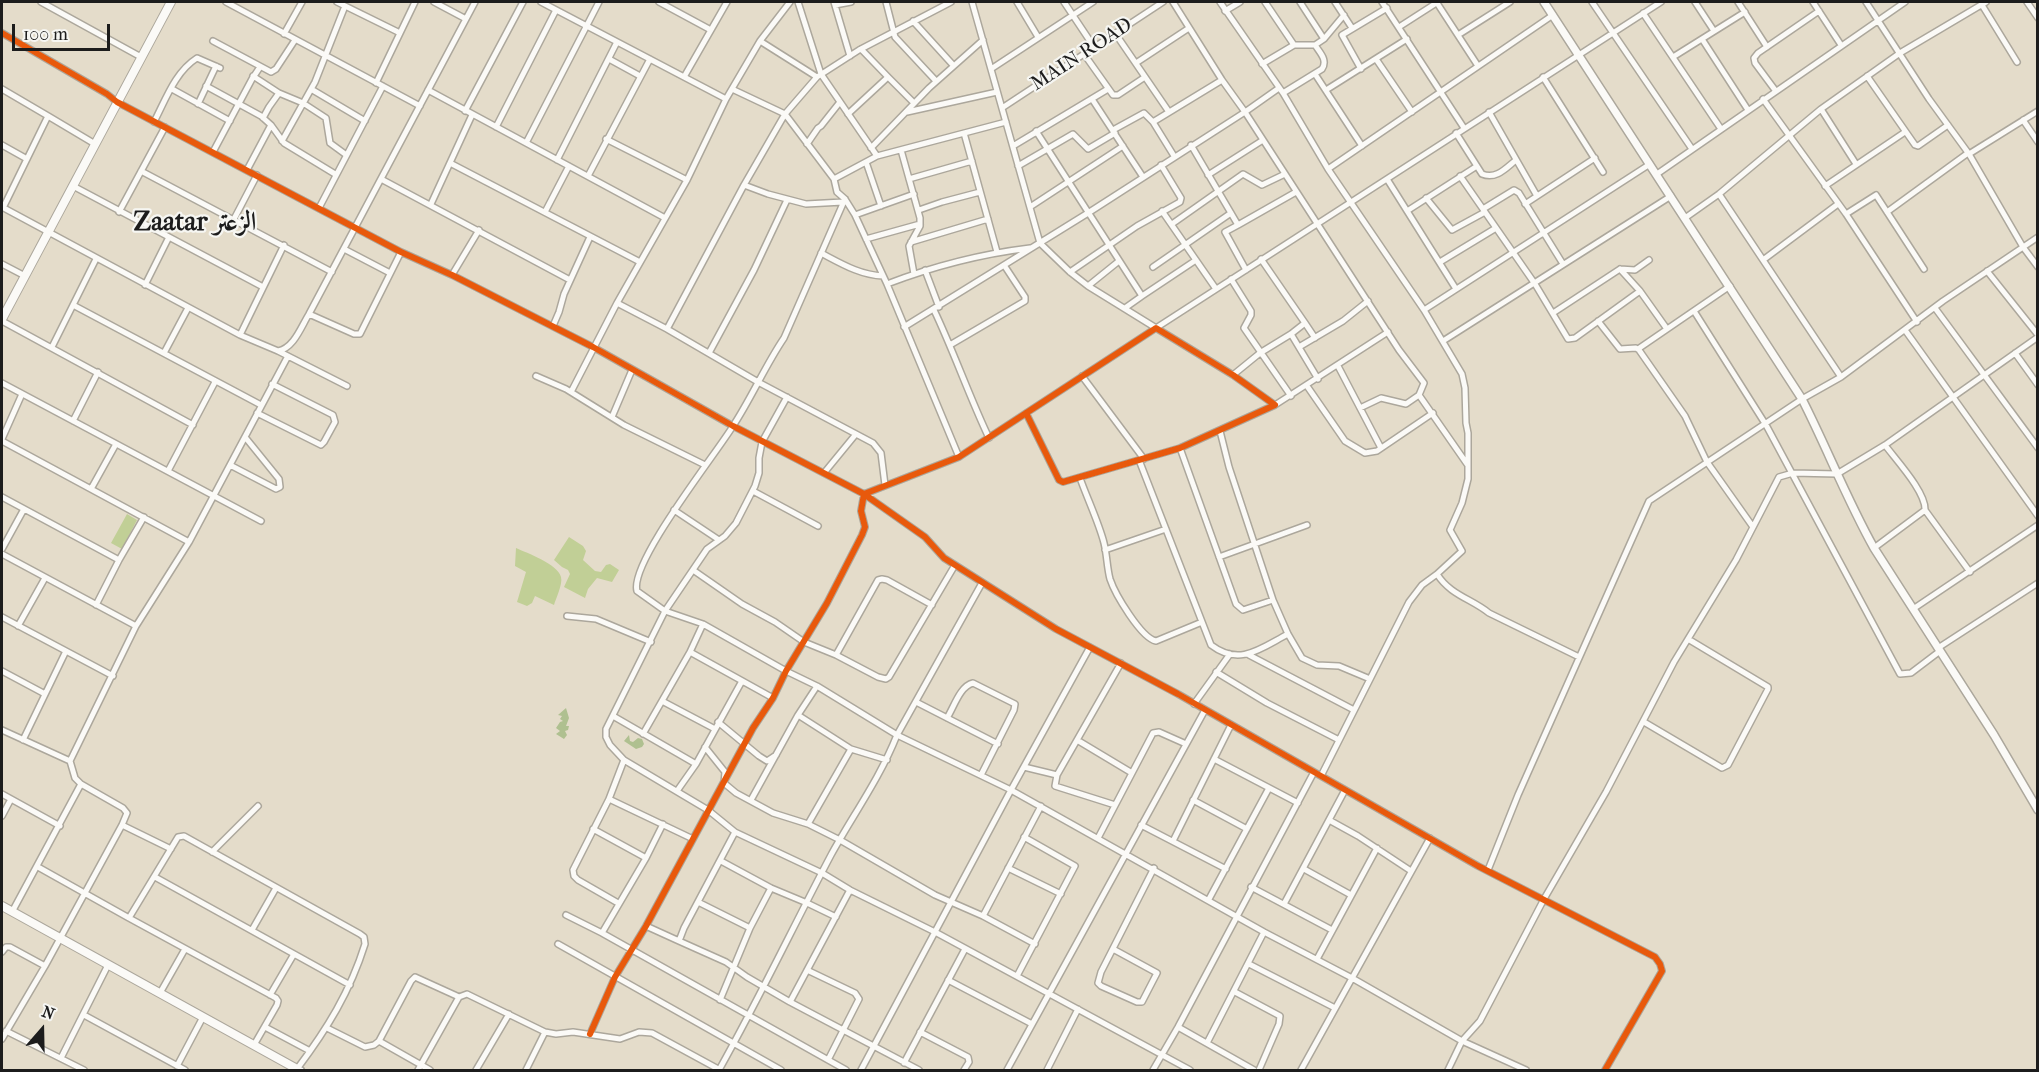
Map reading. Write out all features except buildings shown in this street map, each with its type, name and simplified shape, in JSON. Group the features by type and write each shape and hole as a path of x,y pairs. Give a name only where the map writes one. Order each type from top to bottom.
{"main road":[{"path":"2,320 171,2"},
{"path":"2,908 298,1070"}],"street":[{"path":"41,2 141,57"},
{"path":"226,2 420,106"},
{"path":"284,34 302,2"},
{"path":"338,2 400,33"},
{"path":"376,83 416,2"},
{"path":"434,2 466,19"},
{"path":"278,351 286,348 292,342 309,314 475,2"},
{"path":"465,111 523,2"},
{"path":"540,2 726,99"},
{"path":"526,143 599,2"},
{"path":"659,2 710,29"},
{"path":"684,77 727,2"},
{"path":"571,392 617,303 687,180 726,99 760,41 790,2"},
{"path":"798,2 819,75 877,156"},
{"path":"850,2 835,3 850,56"},
{"path":"886,2 893,31 899,43 936,81"},
{"path":"932,2 936,9"},
{"path":"667,329 744,184 785,114 819,75 893,31 951,2"},
{"path":"972,2 1040,243 1088,286 1233,375 1275,405"},
{"path":"1017,2 1038,37"},
{"path":"1064,2 1094,47"},
{"path":"991,69 1094,2"},
{"name":"MAIN ROAD","path":"1002,108 1163,2"},
{"path":"1173,2 1388,332 1424,383 1419,395 1407,404 1379,398 1360,408"},
{"path":"1220,2 1281,91 1328,169 1424,310 1464,380 1468,433 1467,479 1462,503 1450,530 1462,551 1414,594 1321,776"},
{"path":"1225,10 1240,2"},
{"path":"1266,2 1294,45"},
{"path":"1300,2 1324,39"},
{"path":"1335,2 1352,28"},
{"path":"1382,2 1464,128"},
{"path":"1399,27 1438,2 1478,66"},
{"path":"1458,35 1510,2"},
{"path":"1544,2 1802,399 1857,519 1994,735 2037,810"},
{"path":"1592,2 1692,149"},
{"path":"864,494 959,457 1661,2"},
{"path":"1695,2 1714,31"},
{"path":"1738,2 1767,47"},
{"path":"1813,2 1841,45"},
{"path":"1866,2 1969,154 2037,267"},
{"path":"1657,174 1905,2"},
{"path":"2027,2 2037,18"},
{"path":"1685,218 1719,194 1821,109 1899,53 1984,3 2017,62"},
{"path":"282,141 311,89 345,6"},
{"path":"1361,69 1342,39 1343,33 1387,8"},
{"path":"496,127 556,10"},
{"path":"1775,90 1755,63 1754,58 1819,11"},
{"path":"1673,57 1745,12"},
{"path":"1643,13 1721,129"},
{"path":"1262,64 1294,45 1315,45 1324,39 1344,15"},
{"path":"1328,169 1553,15"},
{"path":"913,21 953,65"},
{"path":"1136,63 1189,28"},
{"path":"2,33 154,122 401,252 553,326 733,426 864,494 926,537 944,558 1056,629 1121,663 1488,870 1655,957 1662,971 1605,1071"},
{"path":"1115,33 1169,112"},
{"path":"1326,90 1407,39"},
{"path":"1702,39 1748,110"},
{"path":"213,41 269,71 274,71 295,40"},
{"path":"871,148 936,81 983,40"},
{"path":"760,41 819,75"},
{"path":"557,160 617,42"},
{"path":"904,327 1088,213 1191,145 1281,91 1315,74 1322,69 1325,62 1315,45"},
{"path":"861,49 914,103"},
{"path":"1084,54 1108,89 1116,96 1145,77"},
{"path":"154,122 184,68 197,58 218,67 198,104"},
{"path":"609,59 640,76"},
{"path":"588,176 650,59"},
{"path":"1376,59 1412,112"},
{"path":"213,152 238,104 261,67"},
{"path":"1315,74 1362,146"},
{"path":"254,76 279,93 303,103 326,118 330,143 345,154"},
{"path":"1867,76 1913,143 1918,146 1948,125"},
{"path":"848,114 888,77"},
{"path":"1543,77 1604,172"},
{"path":"1152,122 1222,80"},
{"path":"206,86 263,118 282,141 335,174"},
{"path":"319,208 345,154 383,86"},
{"path":"2,89 95,144"},
{"path":"172,89 230,121"},
{"path":"311,89 365,121"},
{"path":"732,89 785,114 834,179 837,192 855,215 887,284 959,457"},
{"path":"1012,146 1108,89"},
{"path":"428,90 665,218"},
{"path":"906,112 997,92"},
{"path":"263,118 279,93"},
{"path":"1092,99 1143,177"},
{"path":"1763,99 1846,214 1917,322"},
{"path":"807,144 840,102"},
{"path":"1821,109 1856,164"},
{"path":"1887,212 1969,154 2037,111"},
{"path":"1489,112 1537,196"},
{"path":"1018,166 1074,134 1087,148 1091,149 1142,113 1146,114 1152,122 1174,156"},
{"path":"431,204 472,115"},
{"path":"48,116 2,208 240,335 278,351 347,386"},
{"path":"2023,120 2037,142"},
{"path":"834,179 877,156 1006,122"},
{"path":"247,170 271,125"},
{"path":"119,212 165,127"},
{"path":"1036,131 1142,296"},
{"path":"1825,186 1905,132"},
{"path":"964,133 998,252"},
{"path":"1456,133 1482,174 1496,175 1516,160"},
{"path":"606,139 687,180"},
{"path":"1208,175 1263,140"},
{"path":"2,145 27,159"},
{"path":"1191,145 1238,225"},
{"path":"1030,207 1123,146"},
{"path":"901,150 919,210 920,224 909,249 914,274"},
{"path":"1525,204 1595,158"},
{"path":"909,179 972,161"},
{"path":"866,162 881,206"},
{"path":"450,163 640,262"},
{"path":"1070,272 1108,245 1180,202 1181,198 1161,165"},
{"path":"1424,310 1650,165"},
{"path":"545,212 569,166"},
{"path":"1407,211 1477,166"},
{"path":"141,171 332,272"},
{"path":"1172,224 1243,174 1262,185 1284,174"},
{"path":"234,219 257,175"},
{"path":"1460,176 1535,284 1568,339 1575,338 1640,291"},
{"path":"381,178 570,280"},
{"path":"1387,179 1456,289"},
{"path":"744,184 787,200 806,204 844,201"},
{"path":"73,186 263,286"},
{"path":"1426,198 1452,230 1514,190 1519,193 1563,264"},
{"path":"919,210 980,192"},
{"path":"1246,270 1225,232 1296,192"},
{"path":"855,215 914,194"},
{"path":"1719,194 1841,377"},
{"path":"1846,214 1876,195 1924,269"},
{"path":"1443,341 1671,196"},
{"path":"709,353 754,270 787,200"},
{"path":"844,201 788,330 733,426 674,510 645,561 636,589 665,611 703,624 786,671 818,686 897,735 1041,806 1462,1041 1526,1071"},
{"path":"1763,260 1838,204"},
{"path":"1162,211 1216,289"},
{"path":"1153,267 1231,213"},
{"path":"911,242 988,219"},
{"path":"866,239 920,224"},
{"path":"1440,262 1496,228"},
{"path":"452,275 479,230"},
{"path":"145,285 169,237"},
{"path":"553,326 570,280 590,237"},
{"path":"1488,870 1649,501 1802,399 1841,377 2037,237"},
{"path":"240,335 284,245"},
{"path":"887,284 926,270 998,252 1032,248"},
{"path":"344,249 390,273"},
{"path":"309,314 354,334 360,334 401,252"},
{"path":"821,253 858,272 883,276"},
{"path":"52,347 96,259"},
{"path":"1262,259 1315,338"},
{"path":"1125,308 1196,260"},
{"path":"1552,313 1620,269 1635,270 1649,260"},
{"path":"1088,286 1119,261"},
{"path":"2,264 25,276"},
{"path":"950,345 1025,302 1004,265"},
{"path":"1620,269 1640,291 1667,329"},
{"path":"926,270 937,308 969,396 989,438"},
{"path":"1448,1071 1462,1041 1480,1021 1544,899 1606,792 1688,639 1736,560 1779,477 1793,473 1837,474 1885,446 2037,336 1988,271"},
{"path":"1232,279 1251,311 1244,328 1291,396"},
{"path":"1598,321 1620,349 1638,349 1730,286"},
{"path":"1299,347 1343,321 1368,301"},
{"path":"617,303 878,447 881,453 885,485"},
{"path":"73,305 261,405"},
{"path":"164,353 188,308"},
{"path":"1935,308 2037,448"},
{"path":"1694,311 1766,425 1900,674 1911,673 1939,650 2037,583"},
{"path":"2,320 193,425"},
{"path":"1233,375 1260,353 1305,323"},
{"path":"1905,330 2037,516"},
{"path":"1026,413 1059,480 1063,482 1180,448 1220,431 1291,396 1388,332"},
{"path":"1291,334 1318,379"},
{"path":"1638,349 1685,416 1707,462 1753,527"},
{"path":"2015,352 2037,385"},
{"path":"2,1039 85,894 127,813 81,784 75,778 70,762 136,626 189,542 288,356"},
{"path":"1338,366 1381,448"},
{"path":"612,417 632,370"},
{"path":"73,421 98,372"},
{"path":"536,376 571,392 624,425 705,465"},
{"path":"1082,376 1142,459 1166,529 1211,645 1238,656 1249,654 1288,634"},
{"path":"168,471 215,382"},
{"path":"2,383 261,521"},
{"path":"257,413 321,445 324,442 334,422 333,415 272,384"},
{"path":"1307,386 1345,441 1365,453 1372,453 1381,448 1433,412"},
{"path":"22,394 2,440 189,542"},
{"path":"1419,395 1433,412 1468,466"},
{"path":"787,397 762,441 759,473 753,491 731,530 707,549 665,611 606,729 606,737 610,745 624,760 708,810 735,832 822,873 850,890 935,932 1190,1071"},
{"path":"1220,431 1229,467 1273,600 1299,655 1317,665 1340,666 1370,679"},
{"path":"824,473 856,434"},
{"path":"230,465 276,489 280,487 279,479 245,437"},
{"path":"91,489 116,444"},
{"path":"1885,446 1920,494 1925,503 1925,510 1970,572"},
{"path":"1180,448 1236,604 1243,610 1273,600"},
{"path":"1080,478 1104,542 1110,579 1125,608 1149,638 1153,641 1163,639 1202,622"},
{"path":"753,491 818,526"},
{"path":"590,1034 615,977 646,926 757,720 827,603 864,530 865,524 861,511 864,494"},
{"path":"2,497 119,560"},
{"path":"2,549 24,509"},
{"path":"674,510 719,540"},
{"path":"1874,548 1925,510"},
{"path":"96,606 144,517"},
{"path":"1219,557 1307,525"},
{"path":"1913,609 2037,525"},
{"path":"1105,550 1166,529"},
{"path":"2,554 136,626"},
{"path":"693,570 742,604 775,622 804,642 836,655 878,677 888,679 955,565"},
{"path":"1437,574 1442,582 1459,596 1579,657"},
{"path":"18,626 45,578"},
{"path":"836,655 878,580 887,580 932,605"},
{"path":"420,1068 459,997 463,994 472,995 545,1032 556,1034 573,1032 620,1039 639,1032 652,1033 720,1070 822,873 887,760 897,735 982,583"},
{"path":"567,616 596,619 651,642"},
{"path":"2,617 113,676"},
{"path":"643,734 690,652 703,624"},
{"path":"1644,722 1722,768 1728,765 1768,687 1688,639"},
{"path":"861,1071 1090,647"},
{"path":"22,740 66,651"},
{"path":"690,652 772,698"},
{"path":"1194,704 1230,654"},
{"path":"1249,654 1354,710"},
{"path":"1115,805 1055,786 1057,775 1121,663"},
{"path":"2,671 45,694"},
{"path":"1216,672 1339,740"},
{"path":"677,791 696,764 742,681"},
{"path":"947,718 969,683 1013,702 1015,706 981,775"},
{"path":"751,800 798,716 818,686"},
{"path":"662,701 715,729"},
{"path":"916,702 998,744"},
{"path":"1007,1071 1205,710"},
{"path":"613,716 696,764"},
{"path":"798,716 851,750 887,760"},
{"path":"718,722 767,760 777,754"},
{"path":"1173,841 1231,725"},
{"path":"2,730 70,762"},
{"path":"1098,838 1155,731 1186,744"},
{"path":"1077,740 1132,773"},
{"path":"705,747 725,772 724,783"},
{"path":"807,824 851,750"},
{"path":"1214,759 1298,803"},
{"path":"618,903 578,880 573,870 609,799 624,760"},
{"path":"1024,767 1057,775"},
{"path":"1153,1071 1314,772"},
{"path":"724,783 736,793 773,813 807,824 840,840 889,870 1035,944"},
{"path":"12,912 81,784"},
{"path":"1209,899 1269,789"},
{"path":"1284,904 1345,790"},
{"path":"2,794 60,826"},
{"path":"2,816 11,799"},
{"path":"609,799 693,839"},
{"path":"1193,800 1247,829"},
{"path":"212,852 258,806"},
{"path":"983,916 1041,806"},
{"path":"1329,820 1412,871"},
{"path":"602,933 663,824"},
{"path":"122,825 171,849"},
{"path":"1142,825 1226,869"},
{"path":"593,829 646,858"},
{"path":"679,941 684,927 735,832"},
{"path":"129,918 171,849 180,836 184,836 364,937 365,944 350,985 327,1028 298,1070"},
{"path":"1017,976 1074,865 1024,837"},
{"path":"1301,1071 1430,838"},
{"path":"1317,959 1377,848"},
{"path":"721,861 771,888 836,917"},
{"path":"38,867 278,1001 254,1045"},
{"path":"1008,868 1061,894"},
{"path":"1113,949 1157,973 1142,1002 1137,1002 1098,983 1098,978 1154,868"},
{"path":"1304,869 1351,895"},
{"path":"155,877 350,985"},
{"path":"1251,887 1332,930"},
{"path":"252,930 276,888"},
{"path":"720,1000 732,967 771,888"},
{"path":"790,1002 850,890"},
{"path":"698,902 750,928"},
{"path":"566,915 846,1071"},
{"path":"646,926 732,967 790,1002 919,1071"},
{"path":"1208,1043 1264,932"},
{"path":"558,944 781,1071"},
{"path":"2,952 6,947 10,947 45,966"},
{"path":"160,993 185,948"},
{"path":"904,1063 965,949"},
{"path":"270,995 294,954"},
{"path":"1249,964 1335,1008"},
{"path":"61,1058 108,965"},
{"path":"807,970 858,996 858,1001 828,1060"},
{"path":"327,1028 365,1047 374,1046 415,977 459,997"},
{"path":"948,980 1032,1024"},
{"path":"1178,1027 1257,1071 1279,1024 1280,1016 1235,992"},
{"path":"1047,1071 1078,1009"},
{"path":"476,1071 508,1014"},
{"path":"84,1015 185,1071"},
{"path":"177,1066 203,1017"},
{"path":"265,1027 310,1051"},
{"path":"6,1031 84,1071"},
{"path":"526,1071 545,1032"},
{"path":"920,1032 968,1057 969,1062 964,1071"},
{"path":"379,1041 420,1068 430,1071"}],"green space":[{"path":"127,514 137,520 122,549 111,543"},
{"path":"569,537 583,546 586,551 583,560 595,571 601,572 606,565 610,564 619,570 612,582 597,578 588,589 585,598 564,587 570,574 554,560"},
{"path":"516,548 542,559 559,572 561,583 554,605 535,596 532,603 527,606 517,602 526,572 515,566"},
{"path":"566,708 569,718 566,726 569,726 565,731 567,735 564,739 556,734 560,731 556,728 563,721 560,719 562,716 558,715"},
{"path":"629,735 630,741 633,742 638,738 642,739 644,744 642,747 636,749 624,741"}],"cycle path":[{"path":"2,33 117,102 401,252 452,275 593,347 733,426 864,494 959,457 1156,328 1233,375 1275,405 1180,448 1063,482 1059,480 1026,413"},
{"path":"590,1034 615,977 646,926 753,728 773,698 786,671 827,603 862,535 865,527 861,511 864,494 925,537 944,558 1056,629 1178,694 1478,866 1655,957 1662,971 1605,1070"}],"district":[{"name":"Zaatar الزعتر","path":"195,224"}]}
